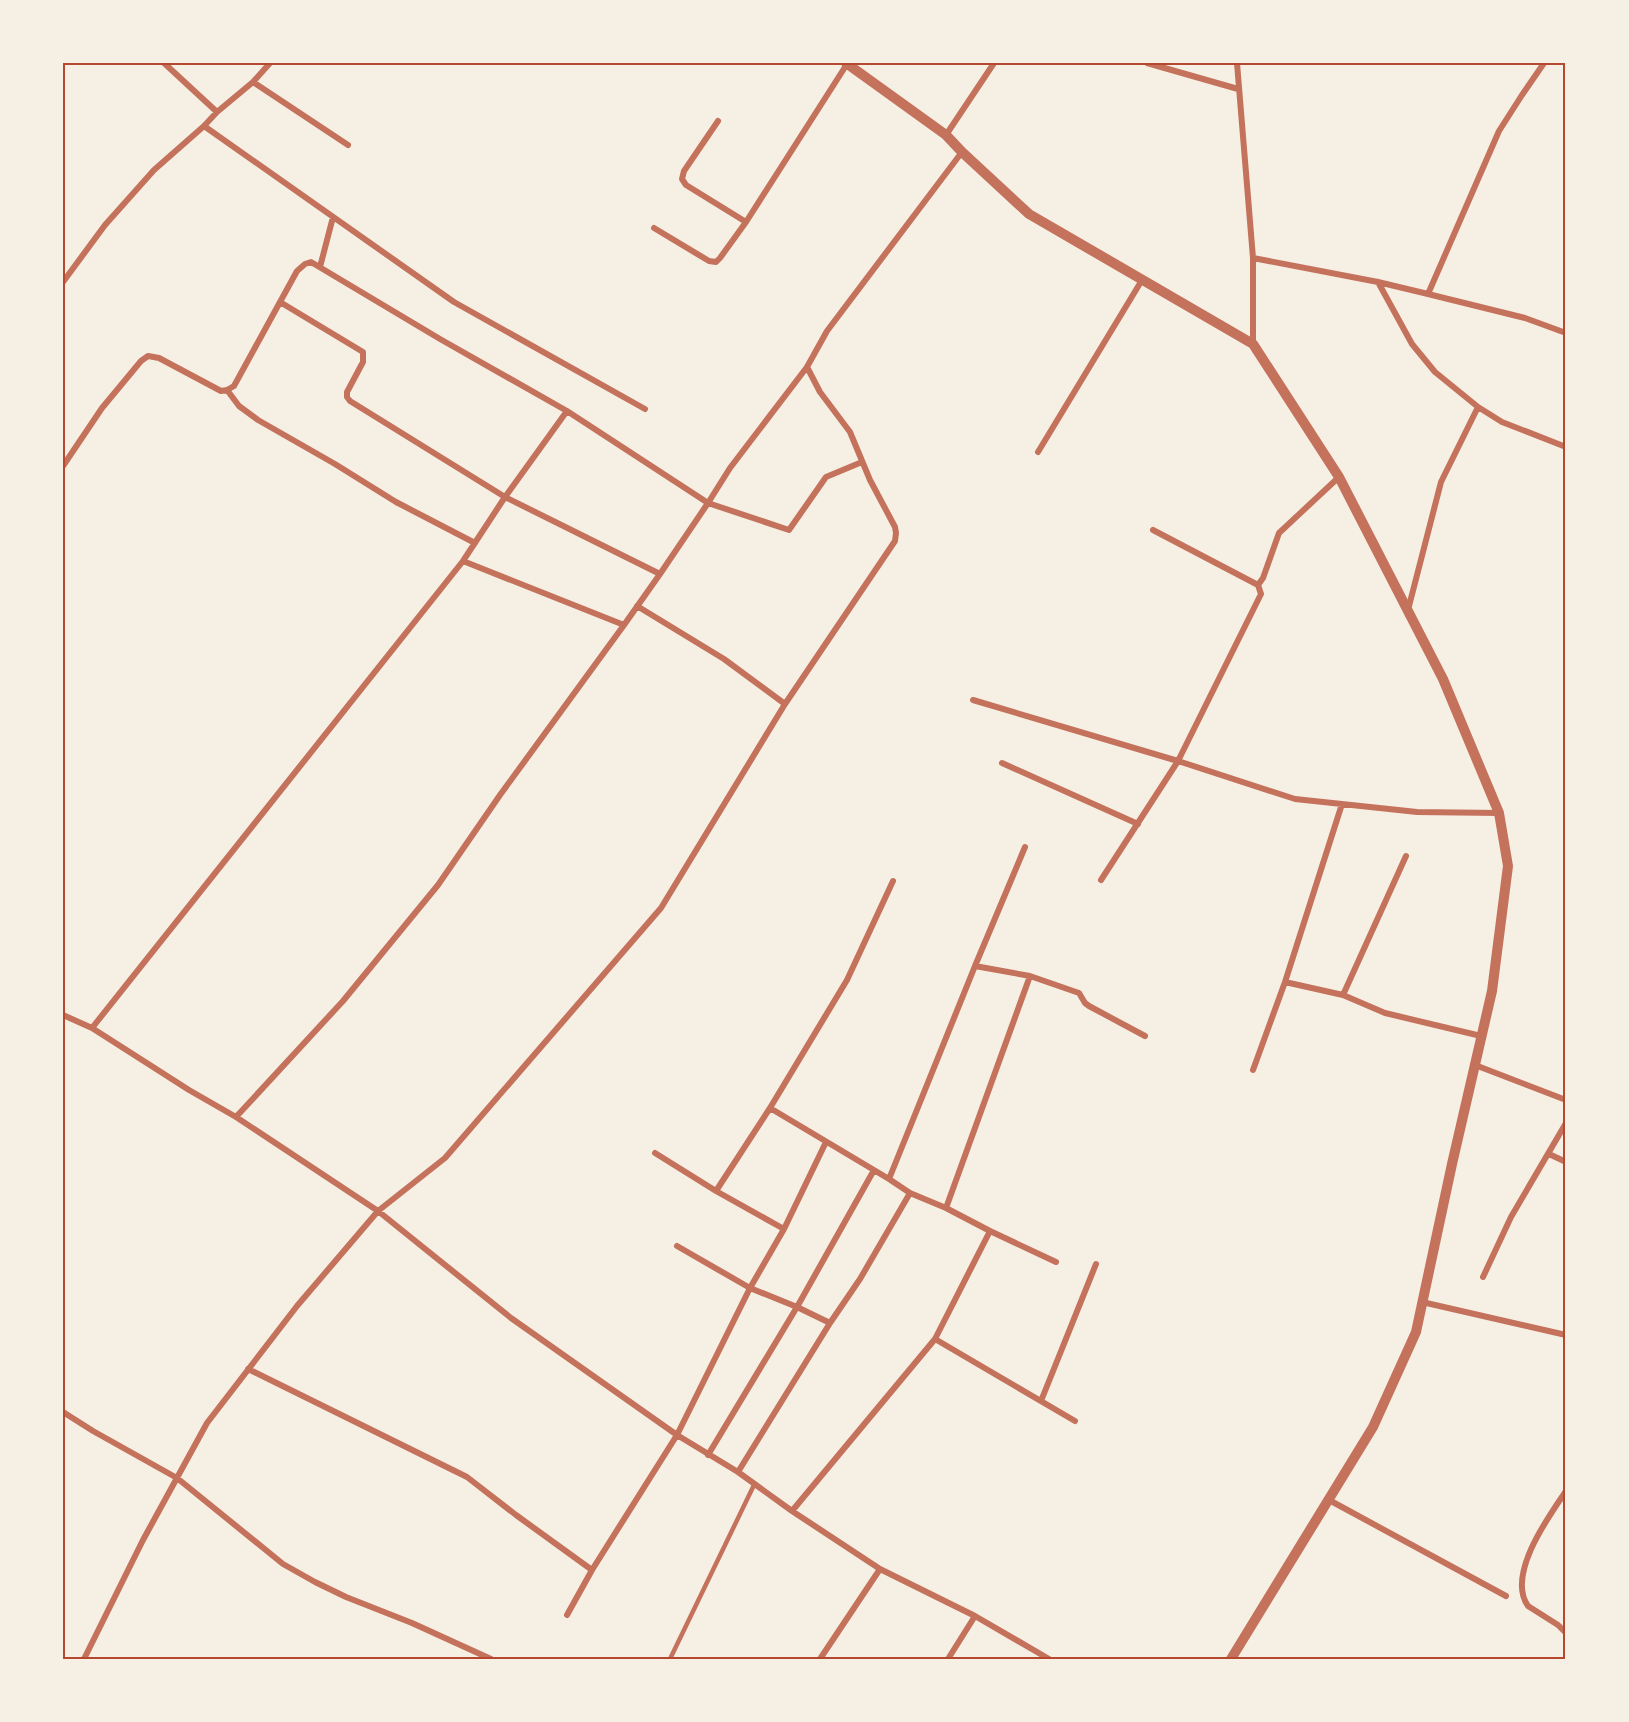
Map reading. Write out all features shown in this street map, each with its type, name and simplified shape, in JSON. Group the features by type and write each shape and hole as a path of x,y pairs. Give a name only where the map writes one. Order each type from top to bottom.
{"street":[{"path":"164,63 217,112"},
{"path":"63,282 105,225 154,170 253,82 270,63"},
{"path":"946,135 994,63"},
{"path":"1147,63 1238,89"},
{"path":"1237,63 1253,258 1253,345"},
{"path":"1428,294 1499,131 1545,63"},
{"path":"654,228 709,261 716,262 746,222 846,64 946,135 1029,214 1253,345 1339,477 1443,679 1499,813 1509,866 1492,991 1416,1332 1373,1427 1230,1659"},
{"path":"253,82 348,145"},
{"path":"718,121 684,171 682,179 686,185 746,222"},
{"path":"204,126 454,302 645,410"},
{"path":"236,1117 343,1001 438,885 507,785 660,574 729,468 807,368 827,331 962,152"},
{"path":"320,267 333,217"},
{"path":"1253,258 1378,282 1525,318 1566,333"},
{"path":"63,466 102,408 141,360 148,356 159,358 221,390 234,386 297,271 311,262 567,411 708,503 789,530 826,477 862,462"},
{"path":"1038,452 1142,280"},
{"path":"1378,282 1412,344 1435,372 1478,407 1502,422 1566,447"},
{"path":"280,302 363,352 363,362 347,392 350,401 504,496 660,574"},
{"path":"84,1659 143,1539 207,1423 297,1305 378,1211 446,1158 661,908 784,704 895,541 896,527 870,480 850,432 820,392 807,368"},
{"path":"227,390 239,406 258,420 396,502 475,543"},
{"path":"1408,610 1441,482 1478,407"},
{"path":"92,1029 463,561 504,496 567,411"},
{"path":"1258,585 1263,578 1279,533 1339,477"},
{"path":"1101,880 1178,761 1261,594 1258,585 1153,530"},
{"path":"463,561 624,625"},
{"path":"637,606 724,659 784,704"},
{"path":"973,700 1178,761 1295,799 1418,812 1499,813"},
{"path":"1002,763 1138,824"},
{"path":"1253,1070 1285,982 1342,804"},
{"path":"889,1179 1025,847"},
{"path":"1343,995 1406,856"},
{"path":"716,1191 848,980 893,881"},
{"path":"975,966 1030,976 1080,993 1089,1006 1145,1036"},
{"path":"946,1208 1030,976"},
{"path":"1285,982 1343,995 1385,1013 1481,1036"},
{"path":"63,1015 92,1029 236,1117 378,1211 511,1318 677,1435 738,1472 880,1569 975,1616 1049,1659"},
{"path":"1475,1065 1566,1100"},
{"path":"770,1108 910,1193 946,1208 1056,1262"},
{"path":"1483,1277 1511,1217 1566,1123"},
{"path":"567,1615 592,1570 677,1435 750,1288 784,1229 826,1142"},
{"path":"655,1153 784,1229"},
{"path":"1549,1154 1566,1162"},
{"path":"708,1455 797,1307 874,1170"},
{"path":"738,1472 830,1323 860,1279 910,1193"},
{"path":"792,1511 935,1339 990,1231"},
{"path":"677,1246 750,1288 830,1323"},
{"path":"1041,1401 1096,1264"},
{"path":"1422,1302 1566,1335"},
{"path":"935,1339 1075,1421"},
{"path":"249,1369 467,1477 592,1570"},
{"path":"63,1412 177,1478 283,1564 346,1597 412,1623 491,1659"},
{"path":"1566,1491 1542,1526 1522,1576 1521,1587 1524,1601 1528,1606 1558,1625 1566,1633"},
{"path":"1329,1500 1506,1596"},
{"path":"820,1659 880,1569"},
{"path":"948,1659 975,1616"}],"lane":[{"path":"670,1659 754,1485"}]}
